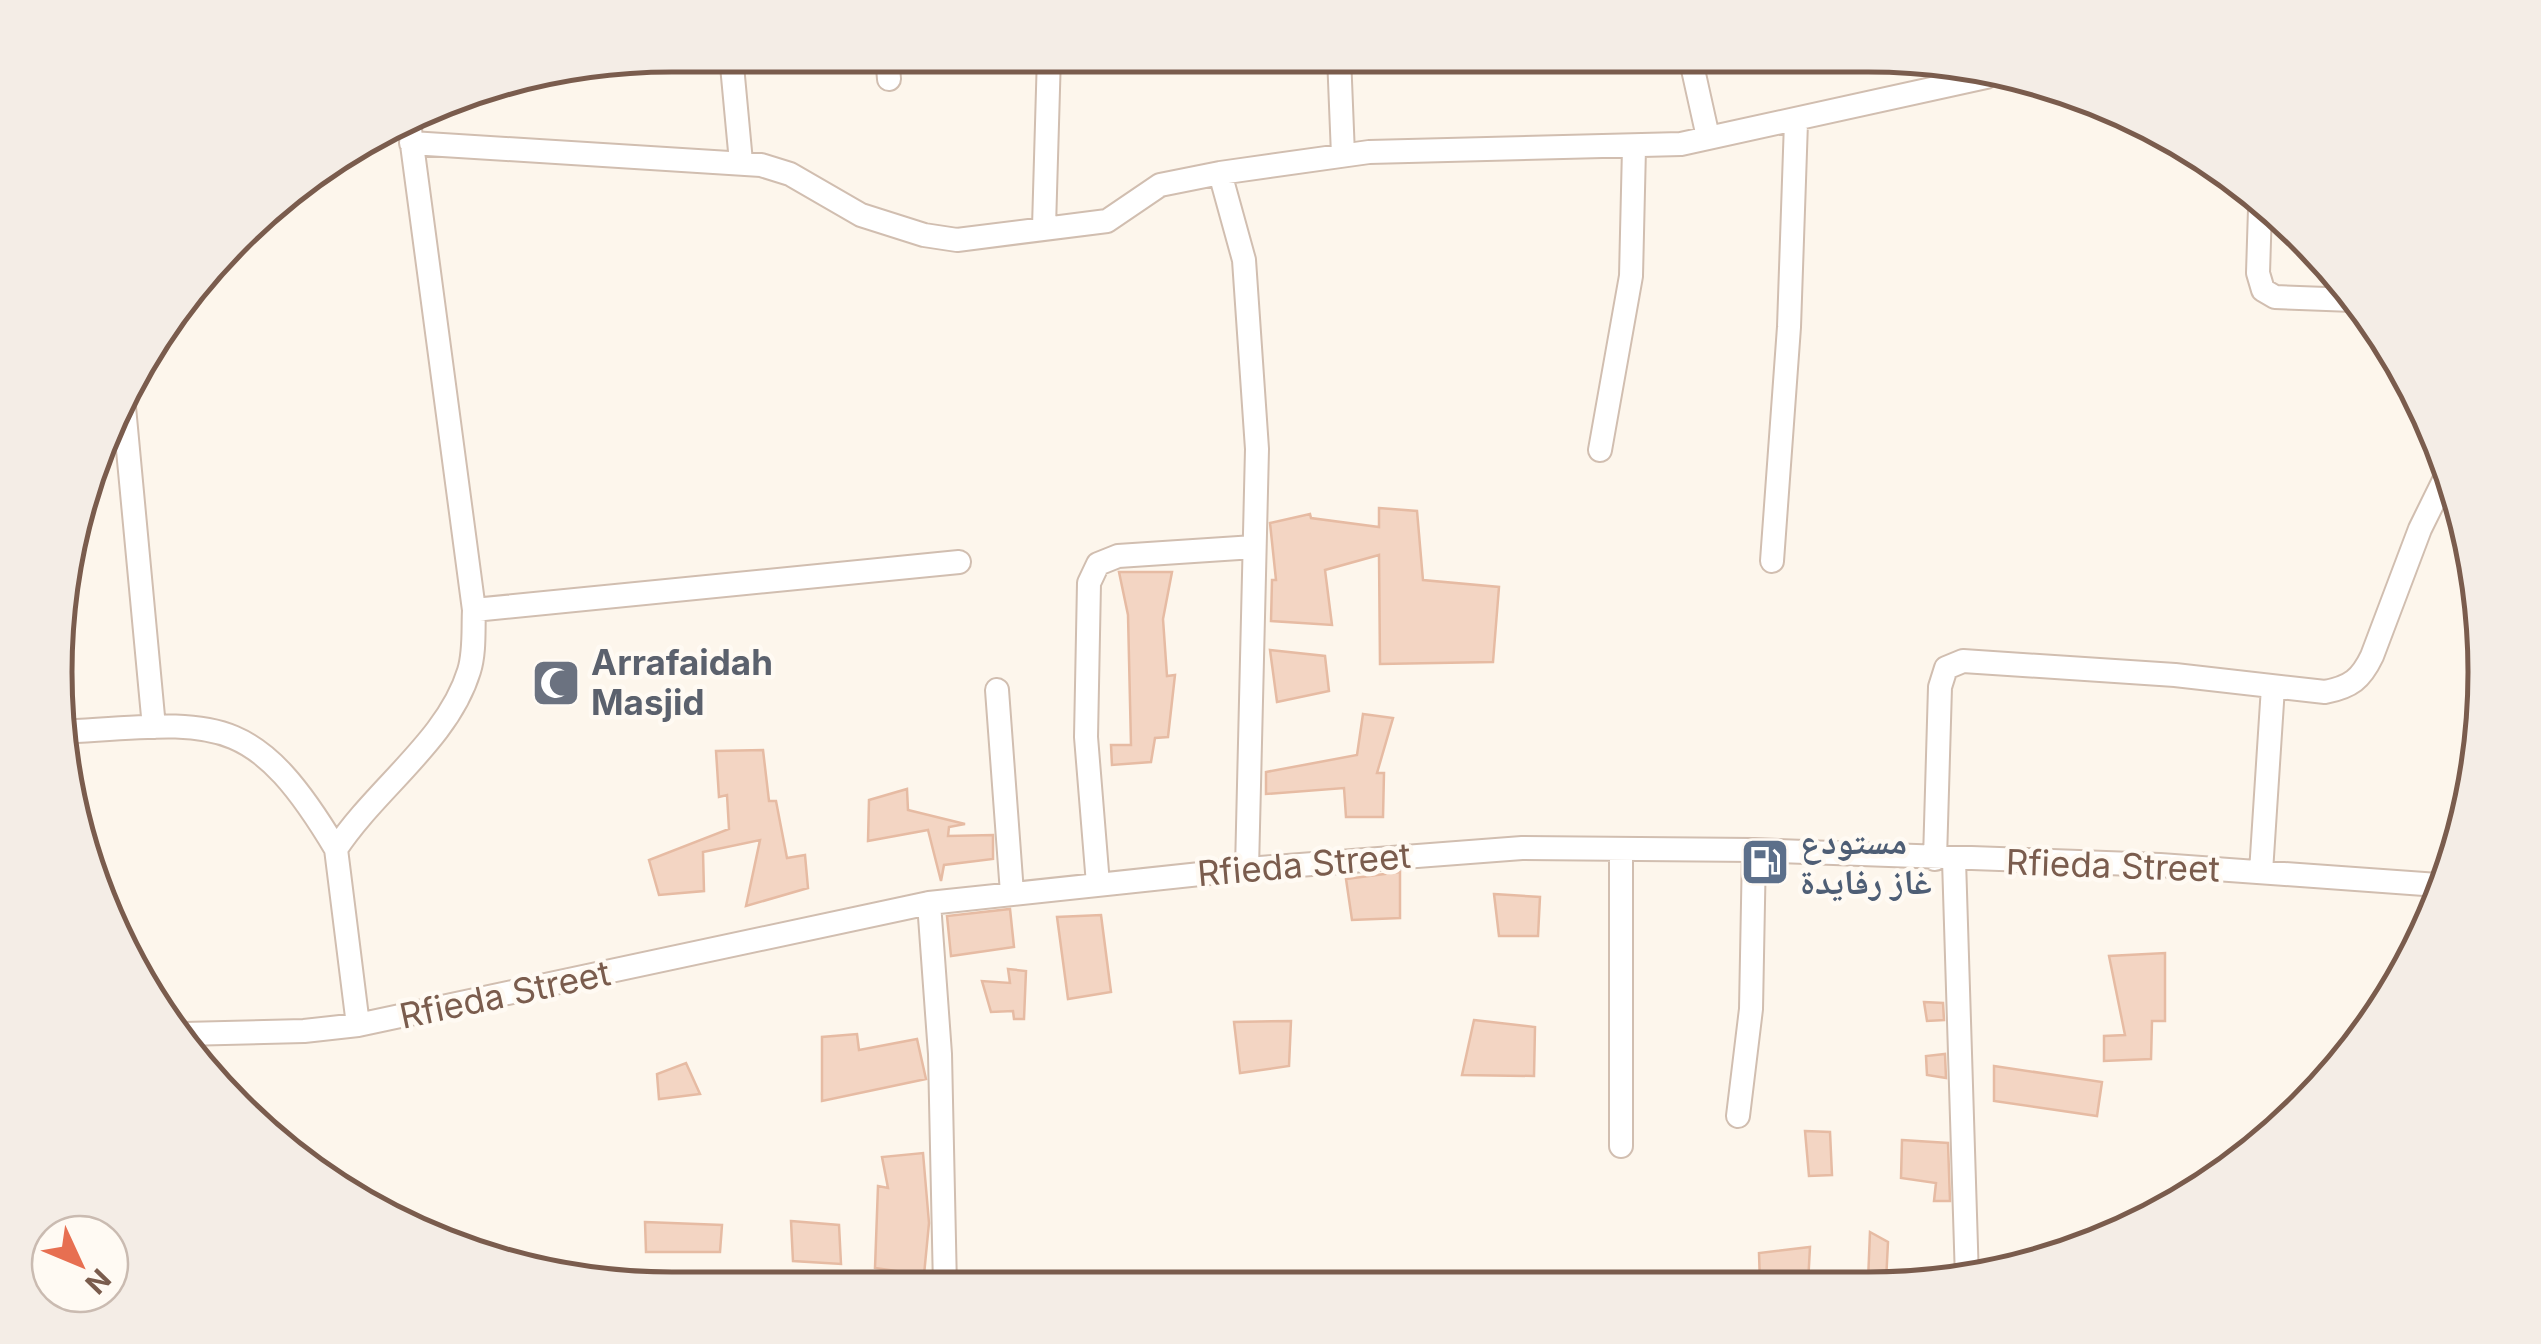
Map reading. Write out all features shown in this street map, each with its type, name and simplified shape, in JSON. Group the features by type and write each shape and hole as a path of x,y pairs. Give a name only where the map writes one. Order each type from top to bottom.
{"street":[{"path":"732,72 740,162"},
{"path":"1044,227 1049,72"},
{"path":"1340,72 1343,156"},
{"path":"1694,72 1708,137"},
{"path":"411,132 740,162 790,174 861,215 924,236 956,240 1107,221 1160,185 1220,173 1343,156 1459,147 1634,148 1796,122 1968,81"},
{"path":"1772,561 1789,327 1796,122"},
{"path":"336,848 358,814 428,743 456,706 470,668 474,610 410,133"},
{"path":"1600,450 1631,276 1634,148"},
{"path":"1220,173 1244,260 1258,449 1247,868"},
{"path":"2260,217 2258,273 2263,290 2275,297 2339,299"},
{"path":"126,426 154,727"},
{"path":"1966,1263 1944,859 1940,687 1946,668 1963,661 2176,675 2325,692 2348,687 2362,675 2440,489"},
{"path":"1098,884 1085,723 1089,583 1098,564 1118,556 1254,547"},
{"path":"474,610 959,562"},
{"path":"2261,872 2273,687"},
{"path":"997,690 1012,893"},
{"path":"76,731 154,727 214,730 243,739 273,760 295,783 336,848 358,1025"},
{"name":"Rfieda Street","path":"194,1034 304,1031 358,1025 929,903 1247,868 1522,848 1754,850 2261,872 2429,884"},
{"path":"1621,1146 1622,849"},
{"path":"1738,1116 1752,1009 1754,850"},
{"path":"929,903 940,1054 945,1272"}],"building":[{"path":"1379,508 1417,511 1423,580 1499,587 1493,662 1380,664 1379,555 1325,570 1332,625 1271,621 1272,580 1276,580 1270,523 1310,514 1311,518 1379,527"},
{"path":"1119,572 1172,572 1163,619 1167,676 1175,675 1168,737 1155,738 1151,762 1112,765 1111,745 1131,745 1128,615"},
{"path":"1270,650 1325,656 1329,691 1277,702"},
{"path":"1363,714 1393,718 1377,773 1384,773 1383,817 1346,817 1344,788 1266,794 1266,772 1357,755"},
{"path":"763,750 769,801 776,801 787,858 805,855 808,888 746,906 760,840 703,852 704,891 659,895 649,860 729,829 727,795 719,797 716,751"},
{"path":"907,789 908,810 965,824 949,827 948,836 993,835 993,859 944,865 941,881 928,830 868,841 869,800"},
{"path":"1400,872 1400,918 1352,920 1346,879"},
{"path":"1494,894 1540,897 1538,936 1499,936"},
{"path":"1010,909 1014,947 951,956 947,916"},
{"path":"1101,915 1111,992 1068,999 1057,917"},
{"path":"2165,953 2165,1021 2152,1021 2151,1059 2104,1061 2104,1036 2125,1035 2109,956"},
{"path":"1008,969 1026,971 1024,1019 1014,1019 1013,1011 991,1012 982,981 1010,983"},
{"path":"1924,1002 1943,1003 1944,1020 1927,1021"},
{"path":"1474,1020 1535,1027 1534,1076 1462,1075"},
{"path":"1291,1021 1289,1066 1240,1073 1234,1022"},
{"path":"857,1034 859,1050 917,1039 926,1079 822,1101 822,1037"},
{"path":"1945,1054 1946,1078 1927,1075 1926,1056"},
{"path":"686,1063 700,1094 659,1099 657,1074"},
{"path":"1994,1066 2102,1082 2097,1116 1994,1101"},
{"path":"1805,1131 1830,1132 1832,1175 1809,1176"},
{"path":"1902,1140 1948,1143 1950,1201 1934,1201 1936,1183 1901,1178"},
{"path":"923,1153 929,1223 924,1272 875,1268 878,1186 888,1188 882,1157"},
{"path":"791,1221 839,1225 841,1264 793,1261"},
{"path":"645,1222 722,1225 720,1252 646,1252"},
{"path":"1870,1232 1888,1242 1887,1271 1868,1272"},
{"path":"1810,1247 1809,1272 1760,1272 1759,1253"}],"place":[{"name":"Arrafaidah Masjid","path":"556,683"},
{"name":"مستودع غاز رفايدة","path":"1765,862"}]}
